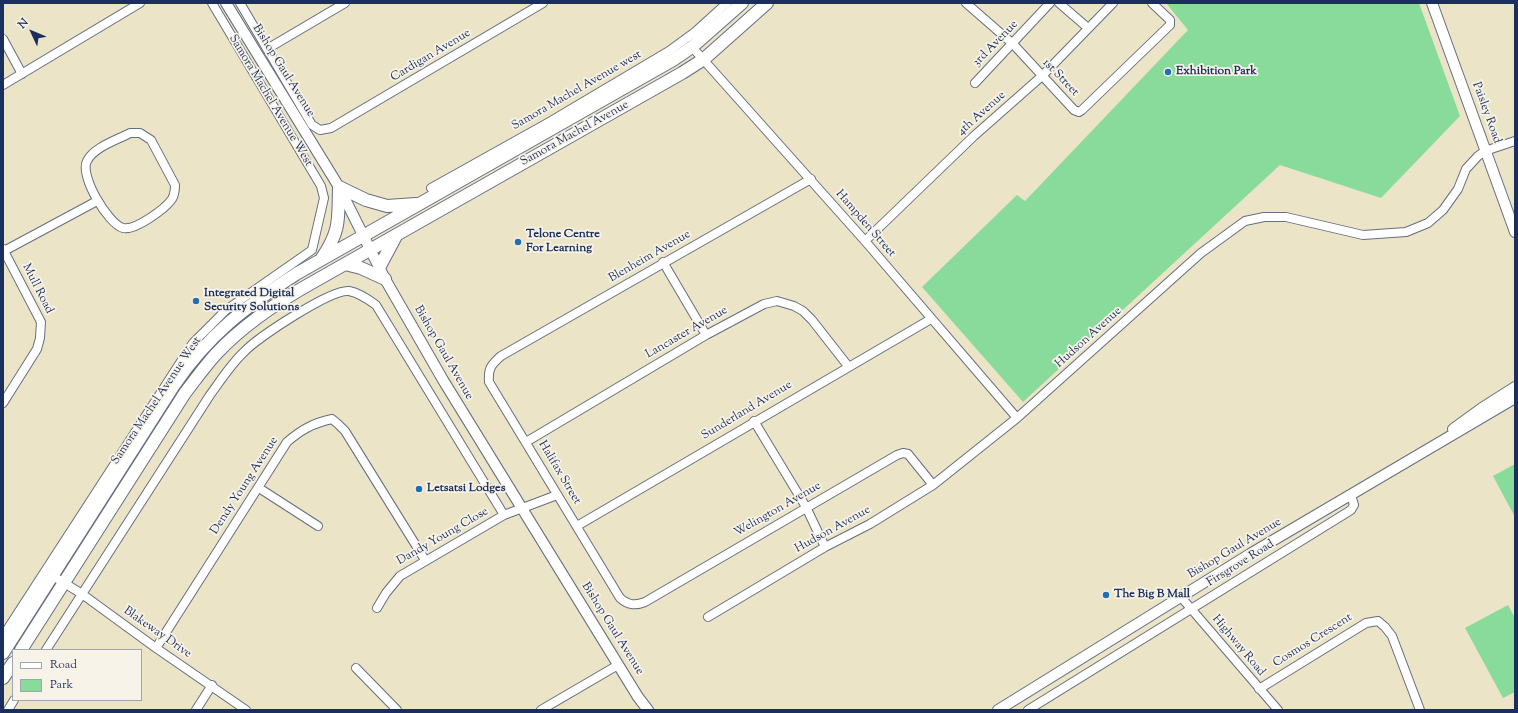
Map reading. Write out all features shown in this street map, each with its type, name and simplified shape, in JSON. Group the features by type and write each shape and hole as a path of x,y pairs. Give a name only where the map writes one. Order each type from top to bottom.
{"highway":[{"name":"Samora Machel Avenue","path":"365,236 692,48 742,3"},
{"name":"Samora Machel Avenue","path":"371,249 612,113 704,59 767,3"},
{"path":"321,260 331,244 338,226 339,186 366,200 387,206 422,203"},
{"path":"380,266 397,234"},
{"name":"Samora Machel Avenue West","path":"3,653 174,385 200,351 220,328 250,304 321,260 365,236"},
{"name":"Samora Machel Avenue West","path":"22,649 185,393 215,355 245,327 272,307 371,249"},
{"path":"345,264 361,268 385,279"},
{"path":"3,678 12,664"}],"main road":[{"name":"Bishop Gaul Avenue","path":"226,3 339,186 380,266 385,279 443,380 520,508 618,665 648,710"},
{"name":"Paisley Road","path":"1432,3 1515,232"},
{"path":"1499,398 1515,382"},
{"name":"Bishop Gaul Avenue","path":"998,710 1425,449 1470,416 1515,387"},
{"name":"Bishop Gaul Avenue","path":"1425,449 1458,433 1515,398"}],"street":[{"path":"3,85 140,3"},
{"name":"Samora Machel Avenue West","path":"3,636 193,343 226,310 312,250 324,198 321,186 212,3"},
{"name":"Bishop Gaul Avenue","path":"240,3 312,125 320,130 331,128"},
{"path":"267,49 345,3"},
{"name":"Cardigan Avenue","path":"331,128 543,3"},
{"name":"Samora Machel Avenue west","path":"431,188 551,121 669,51 695,32 727,3"},
{"name":"3rd Avenue","path":"975,83 1050,3"},
{"path":"1059,3 1088,28"},
{"name":"4th Avenue","path":"866,241 974,136 1042,76 1113,3"},
{"name":"1st Street","path":"968,4 1013,44 1074,110 1079,112 1170,25 1171,22 1152,3"},
{"path":"3,39 22,74"},
{"name":"Hampden Street","path":"692,48 704,59 866,241 1017,418"},
{"path":"130,133 140,133 151,140 176,185 175,193 171,201 152,216 133,227 123,228 115,223 97,202 85,170 86,162 91,155 130,133"},
{"path":"1485,151 1515,141"},
{"name":"Hudson Avenue","path":"708,617 825,547 870,524 933,485 1017,418 1201,253 1245,221 1264,217 1286,217 1364,235 1406,232 1428,223 1443,210 1458,189 1466,169 1485,151"},
{"name":"Blenheim Avenue","path":"501,356 810,179"},
{"path":"4,250 97,202"},
{"name":"Mull Road","path":"3,403 37,349 40,338 41,322 4,250"},
{"path":"663,262 706,335"},
{"path":"47,649 210,394 226,373 245,351 278,326 330,295 348,291 363,296 376,305 504,515"},
{"name":"Lancaster Avenue","path":"526,442 706,335 764,304 777,301 794,306 803,311 812,320 848,366"},
{"name":"Sunderland Avenue","path":"577,526 848,366 931,319"},
{"name":"Halifax Street","path":"501,356 493,363 488,372 489,382 620,598 626,603"},
{"name":"Dendy Young Avenue","path":"156,648 287,442 301,430 318,422 332,419 344,431 425,560"},
{"path":"754,421 806,507 825,547"},
{"name":"Welington Avenue","path":"626,603 638,605 645,602 806,507 904,453 912,458 933,485"},
{"path":"259,488 318,526"},
{"name":"Dandy Young Close","path":"377,608 397,579 425,560 504,515 557,494"},
{"name":"Firsgrove Road","path":"1028,710 1351,510 1354,505 1351,495"},
{"name":"Blakeway Drive","path":"53,576 82,594 156,648 212,685 246,710"},
{"name":"Highway Road","path":"1181,597 1278,710"},
{"name":"Cosmos Crescent","path":"1259,689 1366,623 1378,621 1392,636 1420,710"},
{"path":"541,710 618,665"},
{"path":"356,668 397,710"},
{"path":"196,710 212,685"},
{"path":"8,710 13,701"}],"green space":[{"path":"1166,3 1419,3 1460,116 1381,198 1280,165 1023,402 922,287 1017,195 1025,201 1188,30"},
{"path":"1515,464 1515,517 1493,476"},
{"path":"1508,605 1515,618 1515,692 1503,698 1465,628"}],"place":[{"name":"Exhibition Park","path":"1168,72"},
{"name":"Telone Centre For Learning","path":"518,242"},
{"name":"Integrated Digital Security Solutions","path":"196,301"},
{"name":"Letsatsi Lodges","path":"419,489"},
{"name":"The Big B Mall","path":"1106,595"}]}
